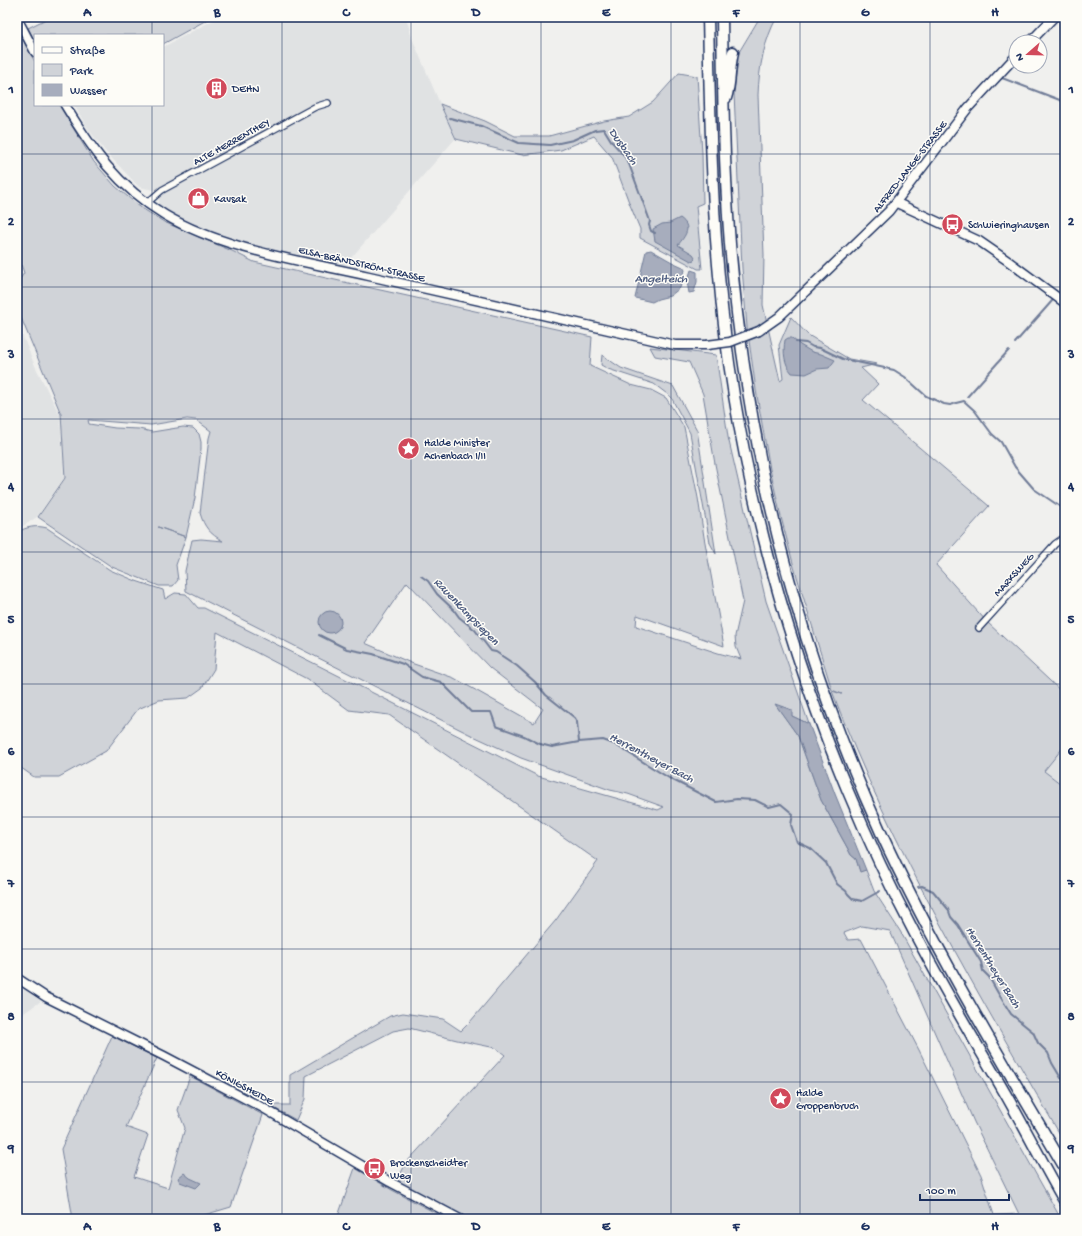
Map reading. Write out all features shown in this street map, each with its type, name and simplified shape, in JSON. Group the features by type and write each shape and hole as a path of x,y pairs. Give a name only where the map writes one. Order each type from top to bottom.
{"highway":[{"path":"708,17 712,157 719,276 725,326 750,479 772,570 797,654 827,739 850,796 885,874 934,970 1065,1202"},
{"path":"722,17 723,107 730,243 739,327 758,447 773,517 794,598 823,687 854,770 883,836 918,909 984,1029 1064,1167"},
{"path":"723,107 730,86 733,52"}],"street":[{"path":"1038,34 1054,17"},
{"path":"17,18 34,50"},
{"name":"ALFRED-LANGE-STRASSE","path":"707,345 730,342 759,331 786,312 897,202 968,108 1008,65"},
{"name":"ALTE HERRENTHEY","path":"147,203 158,193 168,187 314,107 328,103"},
{"name":"ELSA-BRÄNDSTRÖM-STRASSE","path":"66,106 80,130 100,158 121,181 147,203 166,215 216,239 248,248 675,344 707,345"},
{"path":"897,202 979,241 1065,303"},
{"name":"MARKSWEG","path":"978,628 1055,544 1065,537"},
{"name":"KÖNIGSHEIDE","path":"17,978 46,997 265,1109 390,1182 460,1219"}],"shaded area":[{"path":"219,17 406,17 412,38 455,139 344,266 249,245 216,236 174,215 159,205 159,198 163,192 139,187 105,151 88,129 75,106 164,106 164,46"},
{"path":"17,322 35,366 60,415 64,478 37,517 17,530"},
{"path":"1065,745 1065,787 1044,771"},
{"path":"17,985 41,1001 17,1018"}],"green space":[{"path":"50,17 212,17 164,43 164,34 34,34 34,40 28,28"},
{"path":"760,17 777,17 772,26 763,54 758,95 764,255 763,305 780,381 783,379 779,345 791,317 808,335 849,359 877,364 861,368 878,384 863,400 989,506 936,565 987,622 1065,695 1065,745 1044,771 1065,787 1065,1143 939,922 882,808 832,691 842,694 832,690 794,567 770,469 756,390 747,327 742,268 734,93 739,52"},
{"path":"17,29 34,60 34,106 60,106 94,162 115,186 140,207 164,222 254,262 592,337 590,366 631,385 651,390 666,398 684,427 724,646 637,615 636,626 741,659 736,647 735,636 743,601 715,464 703,394 689,362 655,356 650,347 716,355 728,437 766,601 809,724 792,716 776,705 798,736 821,800 851,855 856,859 860,871 866,870 874,891 900,931 1061,1219 469,1219 397,1181 406,1163 505,1055 496,1048 409,1028 393,1031 306,1076 305,1099 296,1120 274,1108 275,1105 290,1105 290,1075 390,1016 403,1013 443,1019 461,1031 556,920 598,861 389,715 349,710 307,679 217,632 214,669 202,688 188,698 159,700 138,709 106,751 59,777 34,777 17,765 17,532 32,527 47,528 110,570 163,590 165,599 175,593 186,594 198,608 204,608 538,776 658,810 664,807 628,794 610,790 521,758 469,734 186,591 185,571 192,540 201,539 223,541 214,536 208,530 200,513 211,431 196,420 187,419 151,425 88,420 89,424 115,428 139,429 152,432 183,427 193,428 199,434 201,449 195,498 186,537 176,565 178,580 173,586 159,586 112,567 38,517 65,478 61,414 17,308 17,284 24,273 17,253","holes":["407,582 490,668 543,709 534,723 454,678 411,663 365,643","862,926 890,931 974,1122 1019,1214 994,1215 981,1175 919,1050 861,939 848,940 844,933"]},
{"path":"679,73 697,76 702,153 703,203 696,206 702,269 698,269 640,238 640,229 612,157 594,136 561,150 522,155 456,139 440,104 485,121 515,136 549,136 604,121 629,117 653,102"},
{"path":"602,355 621,368 673,386 697,430 716,554 710,543 690,433 671,397 654,384 608,369 601,365"},
{"path":"112,1036 157,1058 126,1127 148,1135 134,1177 168,1188 185,1128 178,1110 190,1076 263,1115 231,1207 191,1219 73,1219 61,1149"},
{"path":"355,1168 392,1190 447,1219 337,1219"}],"water":[{"path":"680,218 684,221 687,228 685,235 678,245 693,254 695,257 694,260 691,261 655,241 653,229 662,224 670,223"},
{"name":"Angelteich","path":"651,250 683,267 685,270 680,288 670,296 652,302 635,298 646,251"},
{"path":"691,270 697,272 697,282 694,292 689,293 687,282"},
{"path":"792,338 812,352 835,360 829,368 817,369 806,374 792,373 787,366 784,353 785,340"},
{"path":"330,611 338,614 341,622 338,630 330,633 322,630 319,622 322,614"},
{"path":"775,704 792,710 792,716 809,724 835,794 866,870 860,872 856,859 851,855 821,800 798,736"},
{"path":"184,1173 190,1178 201,1183 196,1188 180,1182 178,1178"}],"waterway":[{"path":"1002,78 1065,102"},
{"name":"Dusbach","path":"450,118 481,126 519,143 550,145 573,140 595,130 604,129 629,164 650,221 649,225 651,231 655,233"},
{"path":"1015,343 1052,301"},
{"path":"796,342 806,343 813,347 820,348 843,359 894,370 905,377 926,396 944,404 954,404"},
{"path":"967,397 1009,350"},
{"path":"956,403 964,401 975,411 992,434 1001,442 1015,467 1034,489 1065,510"},
{"name":"Rauenkampsiepen","path":"421,576 428,581 437,594 454,610 459,617 475,630 491,651 496,652 517,666 535,682 546,695 575,718 577,722 579,742"},
{"name":"Herrentheyer Bach","path":"319,635 347,649 373,654 403,664 422,677 441,682 471,712 491,712 496,726 524,736 540,744 552,747 579,742 603,740 614,744 669,778 716,802 737,799 755,800 769,807 781,804 793,814 791,825 797,842 810,848 826,863 837,884 853,899 862,901 880,891"},
{"name":"Herrentheyer Bach","path":"918,887 922,886 933,891 948,909 951,917 958,925 981,962 983,971 989,977 1011,1014 1033,1032 1038,1043 1048,1053 1061,1078 1065,1080"}],"place":[{"name":"DEHN","path":"216,88"},
{"name":"Kavsak","path":"198,198"},
{"name":"Schwieringhausen","path":"952,224"},
{"name":"Halde Minister Achenbach I/II","path":"409,448"},
{"name":"Halde Groppenbruch","path":"781,1098"},
{"name":"Brockenscheidter Weg","path":"374,1168"}]}
